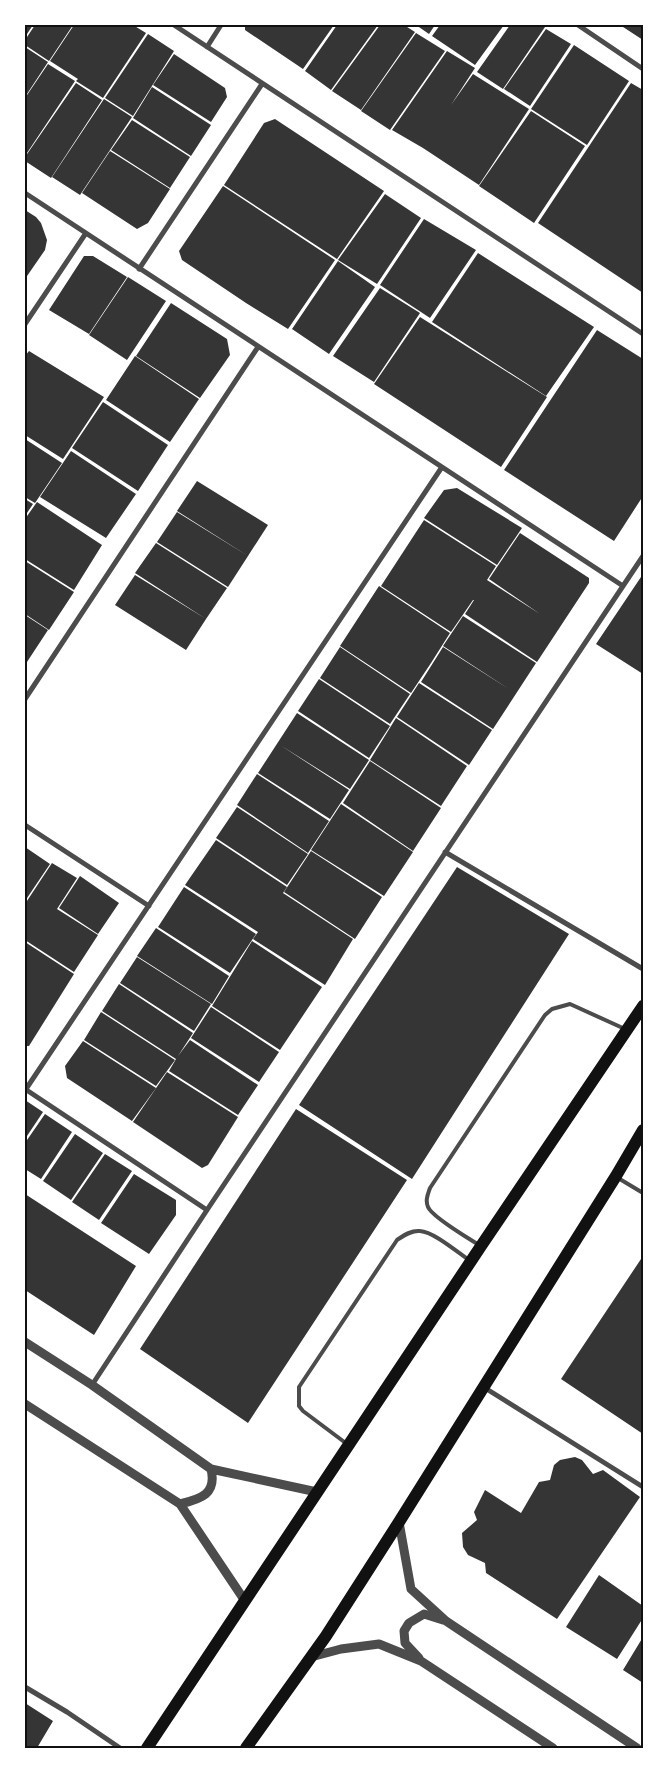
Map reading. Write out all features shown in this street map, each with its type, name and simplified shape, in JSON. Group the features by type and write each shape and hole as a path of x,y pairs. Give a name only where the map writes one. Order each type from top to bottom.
{"main road":[{"path":"147,1748 643,1006"},
{"path":"246,1748 311,1657 399,1522 643,1130"}],"street":[{"path":"174,25 643,334"},
{"path":"207,47 221,25"},
{"path":"578,25 643,68"},
{"path":"139,268 262,84"},
{"path":"25,193 623,586"},
{"path":"25,324 86,233"},
{"path":"25,698 258,346"},
{"path":"207,1210 25,1089 442,467"},
{"path":"92,1385 643,556"},
{"path":"25,825 148,906"},
{"path":"445,852 643,969"},
{"path":"25,1342 92,1385 211,1469 317,1492"},
{"path":"484,1388 643,1487"},
{"path":"25,1404 180,1504 245,1601"},
{"path":"180,1504 198,1500 209,1491 214,1480 211,1469"},
{"path":"399,1522 411,1589 446,1621 637,1748"},
{"path":"421,1661 405,1643 404,1631 409,1623 424,1614 446,1621"},
{"path":"311,1657 341,1649 379,1644 421,1661 553,1748"},
{"path":"25,1687 67,1712 120,1748"}],"lane":[{"path":"481,1246 434,1216 428,1208 426,1200 430,1188 545,1014 552,1009 570,1004 627,1030"},
{"path":"616,1176 643,1193"},
{"path":"349,1445 298,1406 299,1387 397,1240 412,1232 420,1231 435,1237 471,1262"}],"building":[{"path":"25,25 33,25 25,37"},
{"path":"35,25 73,25 49,61 25,45 25,40"},
{"path":"74,25 133,25 146,33 103,98 76,81 78,79 50,61"},
{"path":"245,25 334,25 303,69 245,30"},
{"path":"337,25 378,25 331,90 305,71"},
{"path":"380,25 404,25 415,32 361,110 332,91"},
{"path":"416,25 435,25 429,34"},
{"path":"440,25 504,25 475,65 432,36"},
{"path":"510,25 541,25 545,27 503,89 477,72"},
{"path":"620,25 643,25 643,40"},
{"path":"546,29 571,44 530,106 504,89"},
{"path":"416,33 445,51 390,130 361,111"},
{"path":"148,34 174,51 133,116 105,98"},
{"path":"574,45 629,81 587,145 531,109"},
{"path":"25,47 48,62 25,97"},
{"path":"447,51 475,68 451,105 473,74 529,109 479,185 392,130"},
{"path":"174,54 225,88 227,97 211,122 153,85"},
{"path":"48,64 75,81 25,156 25,98"},
{"path":"76,83 102,100 51,178 25,161 25,157"},
{"path":"631,83 643,90 643,293 538,223"},
{"path":"152,87 211,125 191,156 133,118"},
{"path":"104,99 132,117 80,195 52,177"},
{"path":"531,111 585,146 534,223 479,186"},
{"path":"275,119 384,191 337,259 224,185 264,123"},
{"path":"132,120 190,157 170,188 111,150"},
{"path":"110,151 170,189 148,223 137,229 82,193"},
{"path":"223,186 335,260 288,329 182,260 179,251"},
{"path":"385,194 421,218 377,284 338,260"},
{"path":"25,210 36,217 41,223 47,240 45,250 25,279"},
{"path":"424,219 476,250 430,318 380,285"},
{"path":"478,253 594,327 546,396 432,322"},
{"path":"84,256 93,256 127,277 89,334 49,310"},
{"path":"338,261 375,287 329,354 292,329"},
{"path":"128,277 166,301 127,360 89,335"},
{"path":"380,288 420,313 374,382 333,356"},
{"path":"171,303 227,339 230,355 200,398 136,356"},
{"path":"420,317 547,397 501,467 374,384"},
{"path":"597,330 643,359 643,496 614,541 504,470"},
{"path":"29,351 104,397 63,459 25,435 25,356"},
{"path":"135,356 199,399 170,442 106,400"},
{"path":"103,402 168,445 138,491 72,448"},
{"path":"25,439 62,463 35,503 25,497"},
{"path":"71,451 136,494 106,538 40,497"},
{"path":"197,481 268,525 248,556 177,511"},
{"path":"457,488 522,528 497,565 424,518 444,490"},
{"path":"25,499 33,504 25,516"},
{"path":"37,502 102,545 74,590 25,559 25,519"},
{"path":"177,512 248,556 228,587 157,542"},
{"path":"424,520 496,566 487,580 540,614 489,579 520,533 589,578 589,583 537,662 465,614 474,600 451,632 381,586"},
{"path":"156,543 227,588 206,619 135,573"},
{"path":"25,561 74,592 49,630 25,614"},
{"path":"643,574 643,674 596,644"},
{"path":"135,575 206,619 186,650 115,605"},
{"path":"379,586 450,633 411,693 340,646"},
{"path":"25,615 48,630 25,665"},
{"path":"463,616 536,663 493,729 421,682 443,647 512,691 443,646"},
{"path":"340,647 410,694 390,724 320,678"},
{"path":"319,679 390,726 369,758 298,711"},
{"path":"419,683 492,730 469,765 397,717"},
{"path":"297,713 369,760 350,789 280,745 349,790 330,819 258,773"},
{"path":"396,718 467,766 441,806 370,760"},
{"path":"370,761 441,808 413,851 343,803"},
{"path":"257,774 329,821 308,853 237,805"},
{"path":"341,804 413,852 384,896 311,850"},
{"path":"237,807 308,854 287,885 216,838"},
{"path":"216,840 287,887 283,893 353,939 325,985 253,939 258,932 185,885"},
{"path":"25,847 50,864 25,901"},
{"path":"311,851 382,897 355,939 284,892"},
{"path":"52,863 77,878 57,909 98,935 74,972 25,940 25,904"},
{"path":"457,867 569,934 412,1179 299,1105"},
{"path":"80,876 119,903 98,934 59,908"},
{"path":"184,887 256,934 230,973 158,927"},
{"path":"156,928 229,976 212,1004 137,956"},
{"path":"252,941 322,987 280,1050 212,1006"},
{"path":"25,942 74,974 29,1046 25,1046"},
{"path":"137,957 211,1004 194,1031 120,983"},
{"path":"119,984 193,1033 178,1056 190,1040 258,1085 238,1115 169,1071 176,1059 102,1011"},
{"path":"211,1007 279,1052 259,1082 191,1038"},
{"path":"101,1012 175,1060 156,1086 84,1040"},
{"path":"83,1041 156,1088 132,1121 67,1078 65,1066"},
{"path":"167,1072 238,1117 208,1165 202,1168 133,1122"},
{"path":"25,1100 43,1112 25,1139"},
{"path":"296,1109 407,1180 248,1423 140,1349"},
{"path":"45,1114 72,1132 41,1179 25,1169 25,1143"},
{"path":"75,1134 103,1153 71,1200 43,1181"},
{"path":"105,1154 132,1171 99,1220 72,1202"},
{"path":"134,1174 176,1200 176,1215 149,1254 101,1223"},
{"path":"25,1194 136,1266 94,1335 25,1290"},
{"path":"643,1256 643,1434 561,1379"},
{"path":"575,1457 582,1460 593,1474 603,1470 640,1497 557,1619 486,1573 485,1563 468,1555 463,1547 462,1533 477,1520 474,1512 485,1490 521,1513 539,1482 550,1480 554,1465 560,1460"},
{"path":"599,1575 643,1606 643,1618 617,1659 566,1627"},
{"path":"643,1637 643,1683 623,1670"},
{"path":"25,1703 53,1721 37,1748 25,1748"}]}
